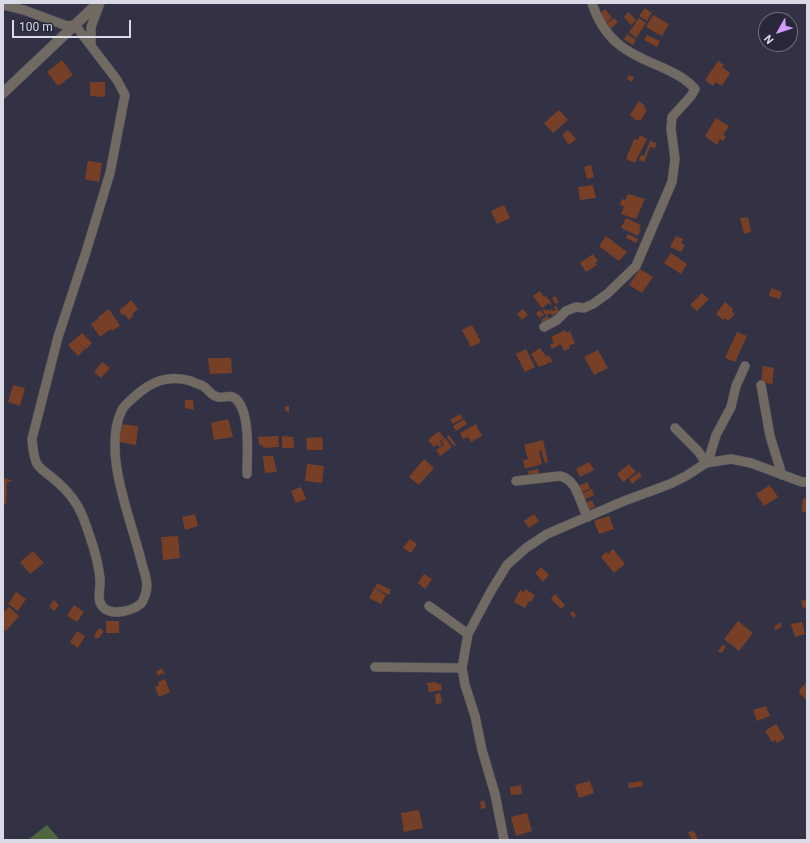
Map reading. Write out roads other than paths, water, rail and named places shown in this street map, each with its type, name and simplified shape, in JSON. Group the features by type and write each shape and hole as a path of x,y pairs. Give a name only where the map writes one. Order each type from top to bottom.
{"street":[{"path":"3,93 99,3"},
{"path":"91,45 91,27 99,3"},
{"path":"544,327 557,320 566,311 576,307 584,308 593,304 607,294 636,266 672,182 675,159 671,130 672,117 691,96 695,89 672,72 653,64 620,46 604,28 592,3"},
{"path":"3,5 24,10 67,26 75,25"},
{"path":"75,25 120,85 125,95 110,173 58,337 32,439 34,456 38,464 42,470 65,488 75,500 82,515 95,556 100,579 99,597 104,609 110,612 130,610 140,605 148,587 137,542 126,512 118,476 115,444 117,423 122,408 140,391 162,379 180,378 203,386 215,396 223,398 230,396 236,398 243,410 248,430 247,474"},
{"path":"708,462 716,435 731,407 736,386 745,366"},
{"path":"761,385 770,436 782,475"},
{"path":"675,428 708,462"},
{"path":"504,840 495,794 482,750 475,716 465,685 462,668 468,634 507,565 526,548 547,534 670,484 708,462 731,459 751,463 802,482 807,482"},
{"path":"516,481 560,476 565,477 575,487 582,507 588,517"},
{"path":"429,606 468,634"},
{"path":"375,667 462,668"}]}
